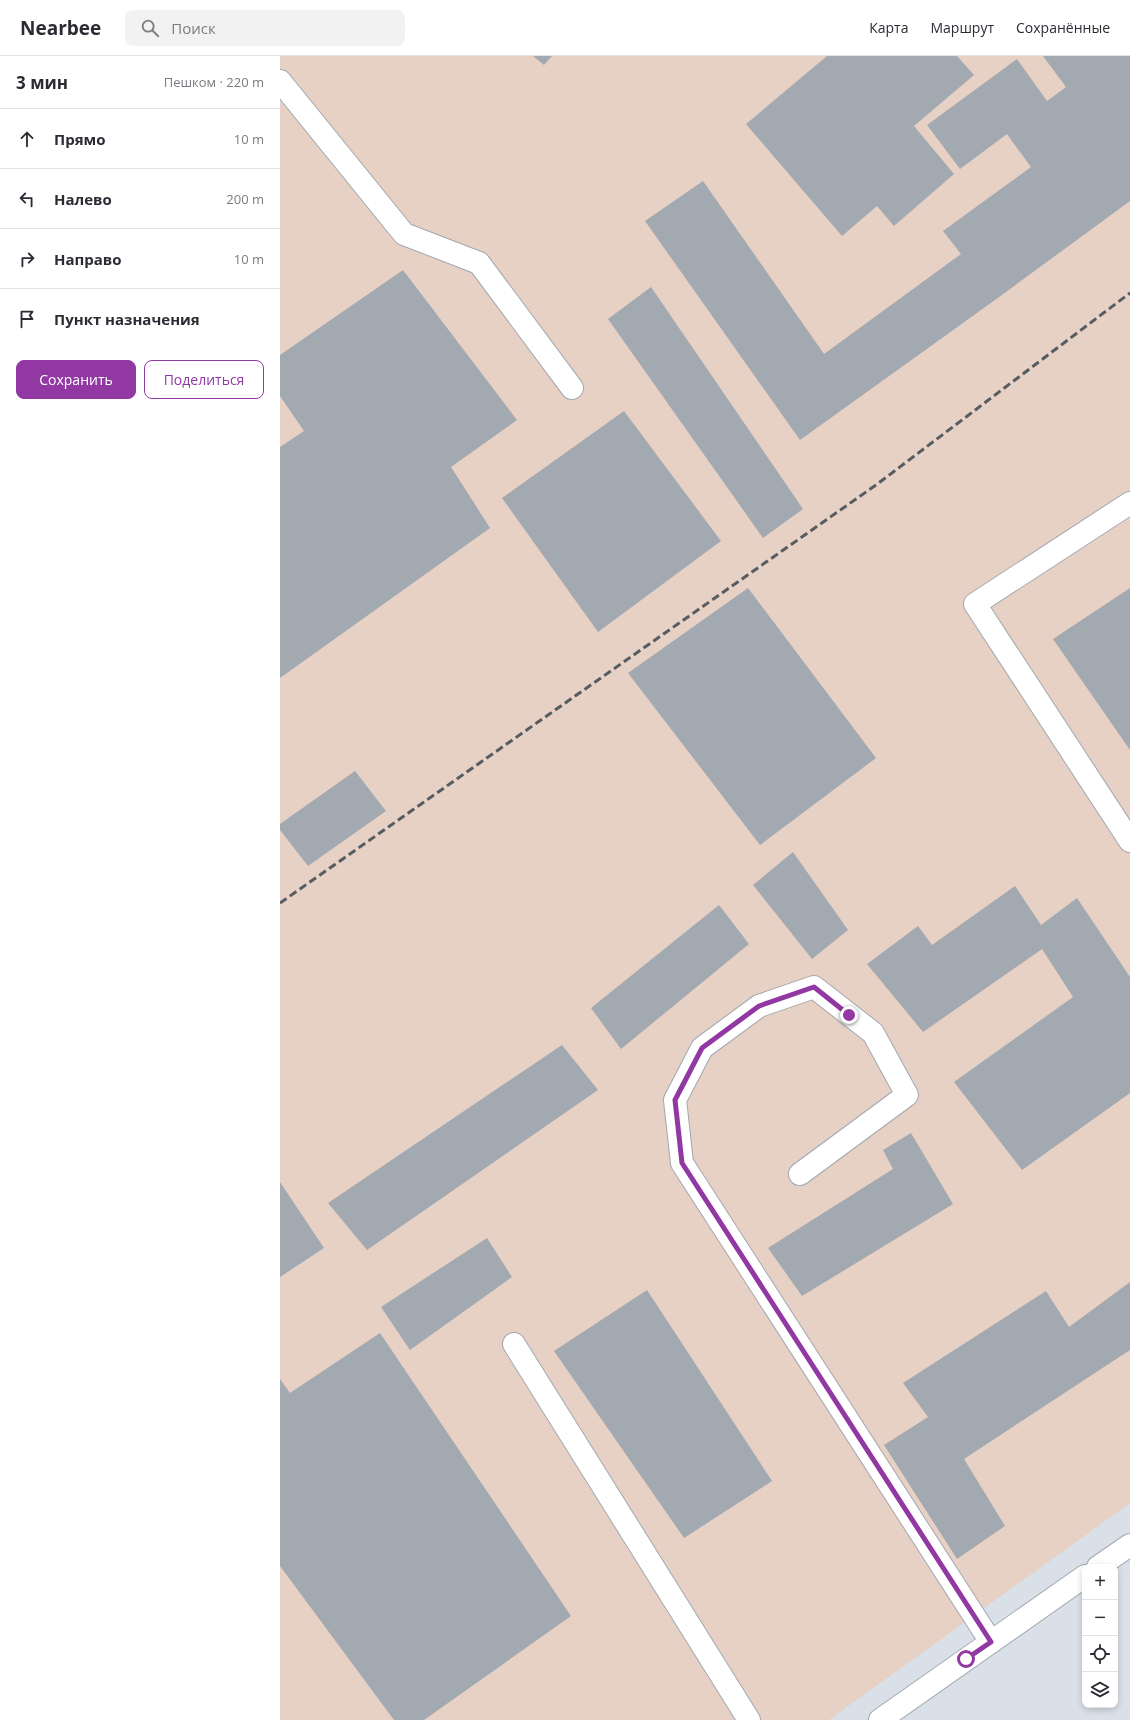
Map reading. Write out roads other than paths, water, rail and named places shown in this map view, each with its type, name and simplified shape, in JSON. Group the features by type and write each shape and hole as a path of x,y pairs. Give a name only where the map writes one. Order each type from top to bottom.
{"street":[{"path":"280,81 404,234 479,263 572,388"},
{"path":"1130,503 975,604 1130,841"},
{"path":"800,1174 907,1096 873,1033 814,987 759,1006 702,1048 675,1100 682,1163 991,1642"},
{"path":"514,1344 749,1720"},
{"path":"1102,1564 1130,1545"},
{"path":"880,1720 1082,1578"}],"railway":[{"path":"280,903 876,485 1130,293"}]}
